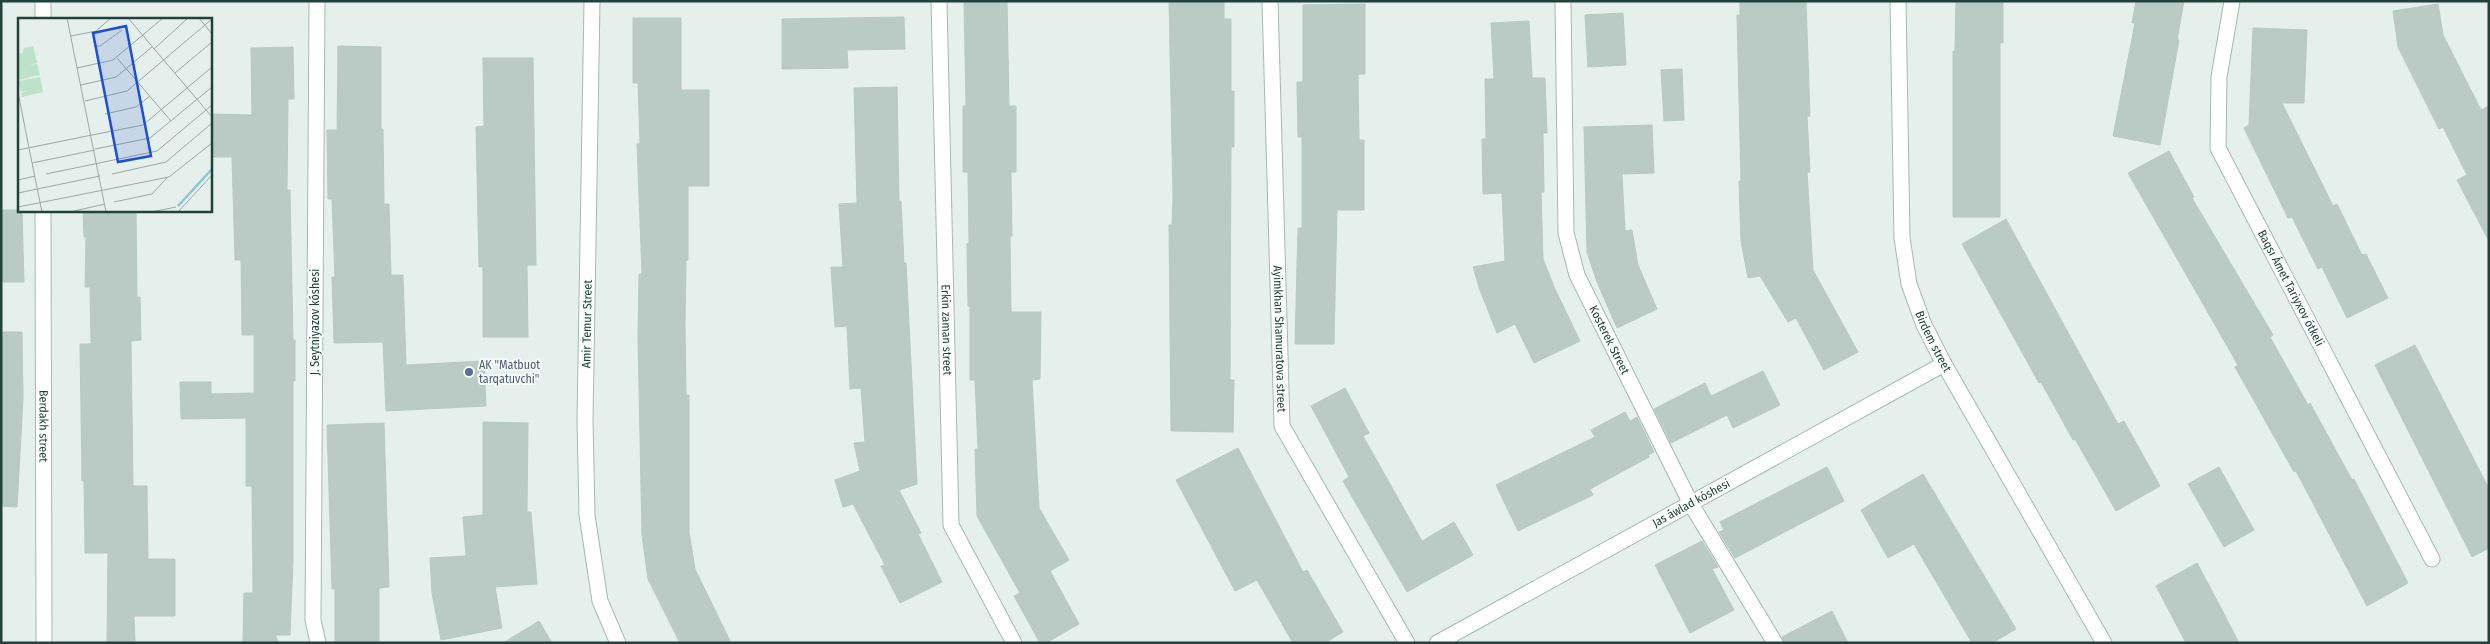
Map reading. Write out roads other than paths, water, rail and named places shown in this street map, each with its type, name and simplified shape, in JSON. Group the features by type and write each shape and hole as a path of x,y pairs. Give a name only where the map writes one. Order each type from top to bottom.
{"street":[{"path":"43,1 43,18"},
{"name":"J. Seytniyazov kóshesi","path":"317,1 314,620 318,643"},
{"name":"Amir Temur Street","path":"592,1 586,420 587,515 600,601 618,643"},
{"name":"Erkin zaman street","path":"939,1 951,524 1014,643"},
{"name":"Ayimkhan Shamuratova street","path":"1270,1 1282,426 1407,643"},
{"name":"Kosterek Street","path":"1563,1 1566,233 1577,275 1691,504 1775,643"},
{"name":"Birdem street","path":"1898,1 1902,238 1909,284 1924,325 1944,364 2104,643"},
{"name":"Baqsı Ámet Tariyxov ótkeli","path":"2232,1 2219,77 2218,148 2432,559"},
{"name":"Berdakh street","path":"43,211 44,643"},
{"name":"Jas áwlad kóshesi","path":"1437,643 1944,364"}],"place":[{"name":"AK \"Matbuot tarqatuvchi\"","path":"469,372"}]}
